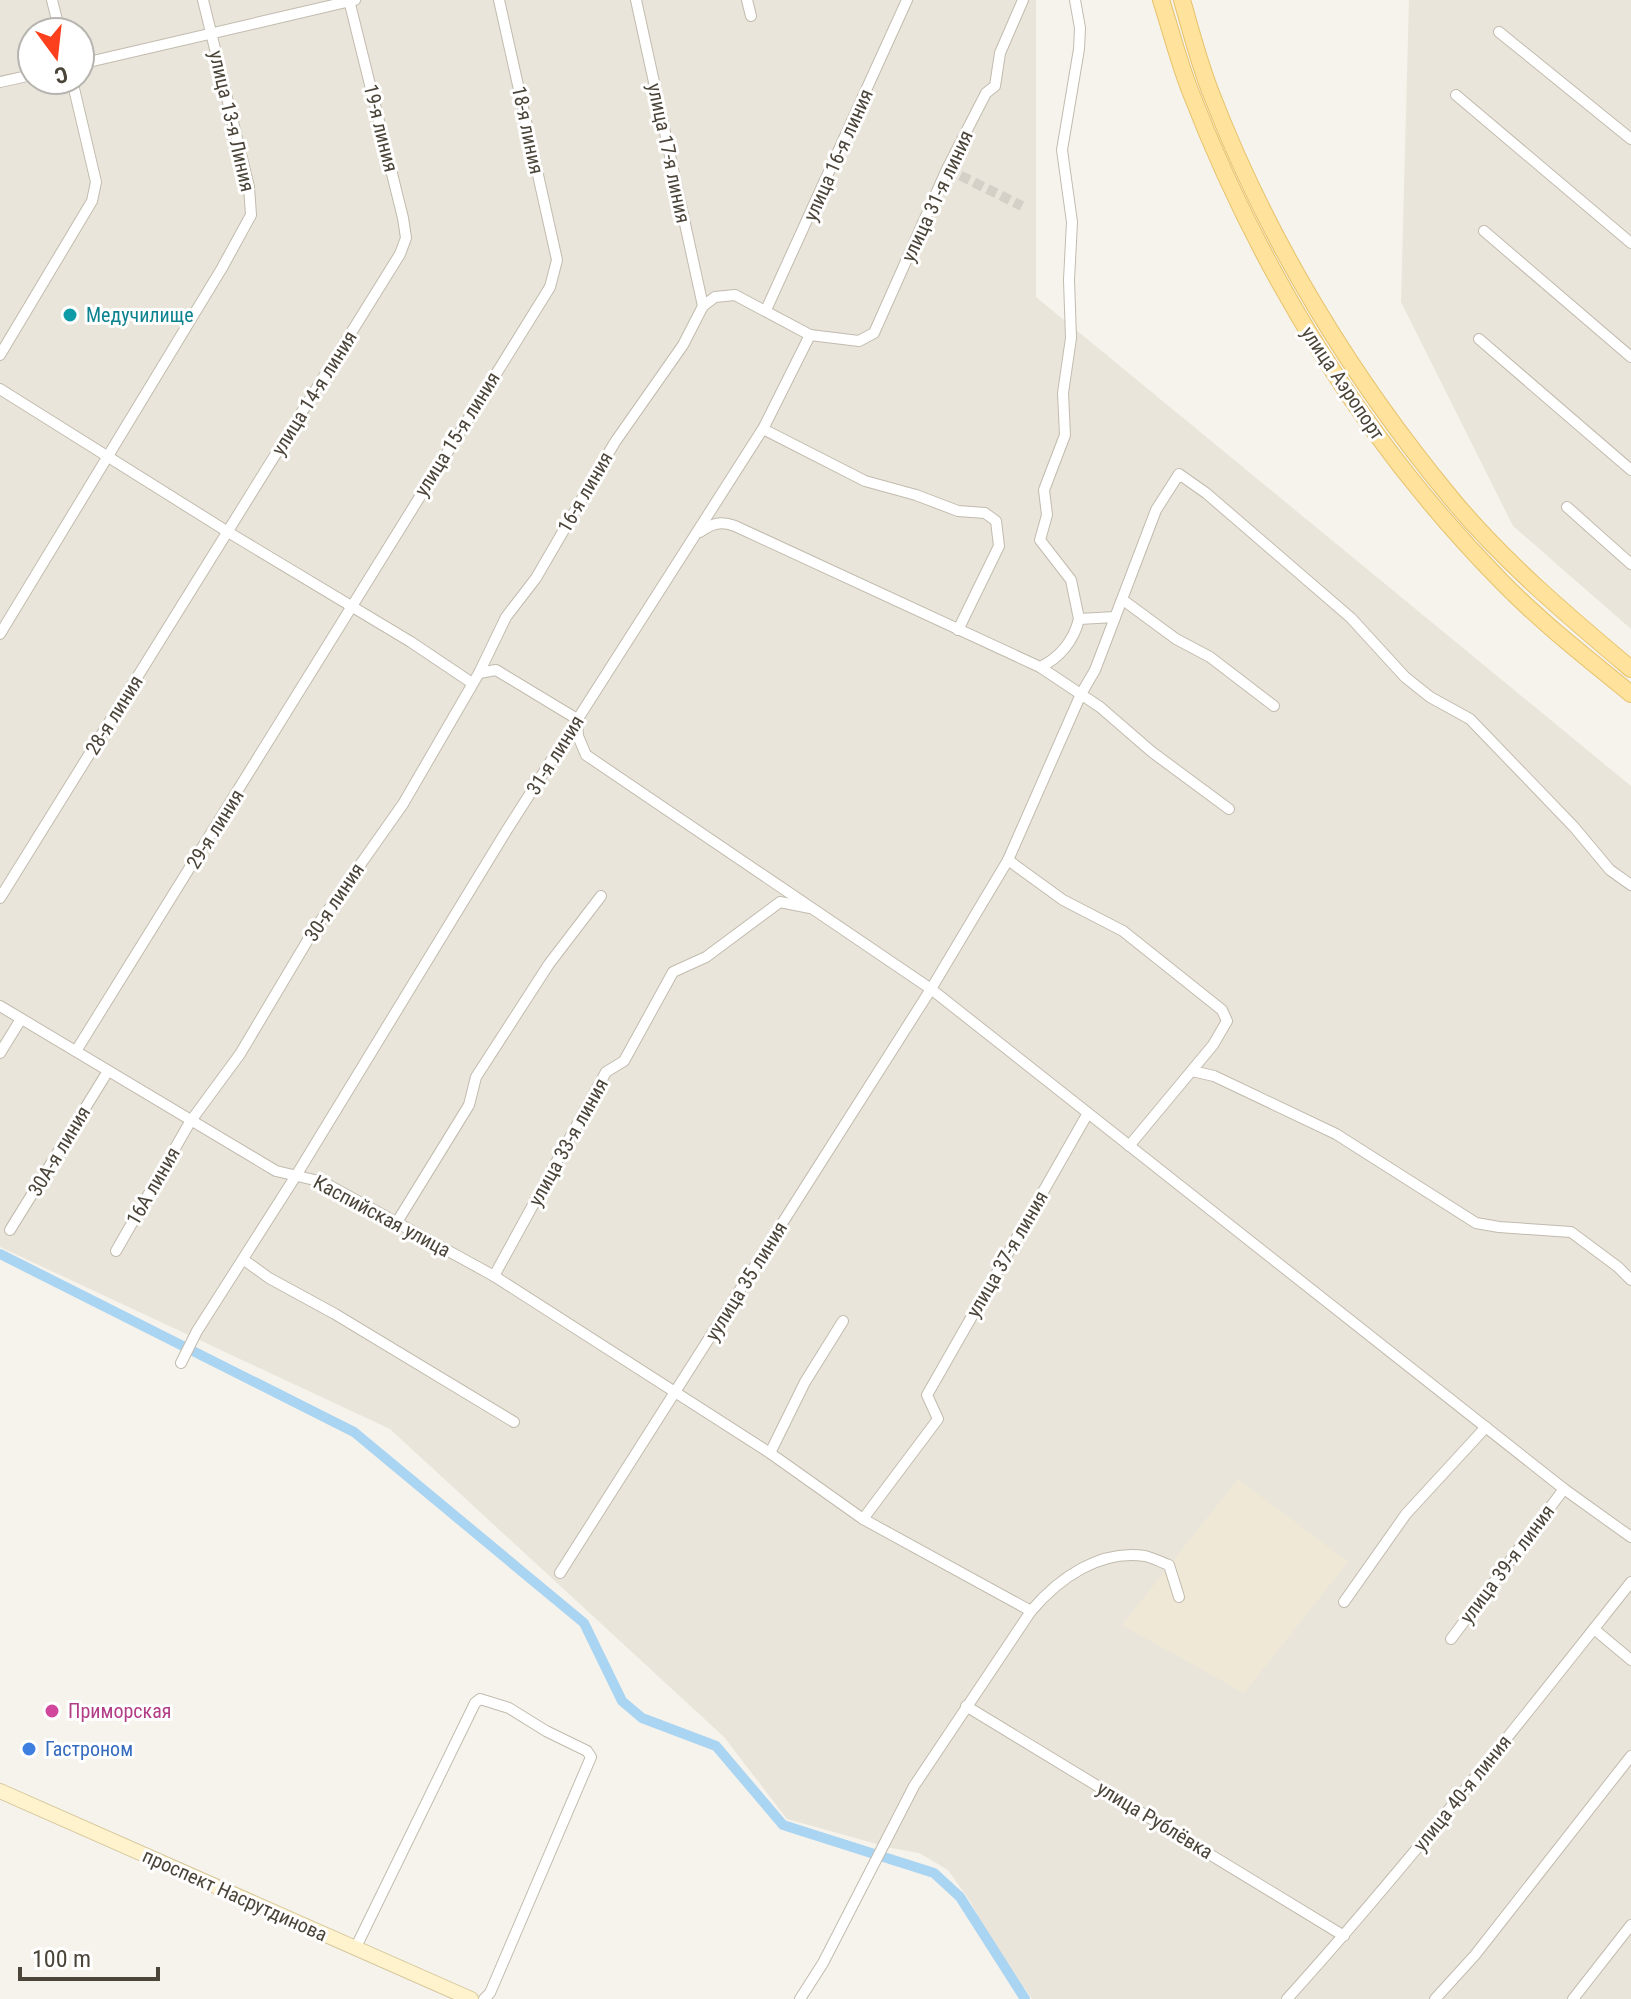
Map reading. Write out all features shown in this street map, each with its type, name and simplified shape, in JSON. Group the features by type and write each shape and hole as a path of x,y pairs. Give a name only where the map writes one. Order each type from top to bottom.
{"main road":[{"name":"улица Аэропорт","path":"1161,0 1190,91 1242,213 1304,326 1373,430 1421,493 1503,584 1553,631 1631,694"},
{"name":"улица Аэропорт","path":"1182,0 1210,91 1251,187 1288,259 1339,344 1452,499 1527,577 1631,669"},
{"name":"проспект Насрутдинова","path":"0,1791 471,1999"}],"street":[{"name":"улица 13-я Линия","path":"0,634 251,215 249,187 203,0"},
{"name":"18-я линия","path":"499,0 557,260"},
{"name":"улица 17-я линия","path":"636,0 703,306"},
{"path":"747,0 751,16"},
{"name":"улица 16-я линия","path":"766,310 907,0"},
{"name":"улица 31-я линия","path":"810,335 859,341 874,333 947,169 986,93 995,86 1000,53 1023,0"},
{"path":"1040,667 1057,656 1072,639 1079,619 1071,580 1040,540 1047,515 1044,490 1065,435 1063,393 1071,338 1069,280 1072,222 1062,150 1079,49 1080,28 1075,0"},
{"path":"96,60 352,1"},
{"name":"19-я линия","path":"352,1 403,218 406,238 400,254"},
{"path":"1499,32 1631,139"},
{"path":"1456,95 1631,243"},
{"path":"0,355 92,201 96,182 76,96"},
{"path":"1484,231 1631,357"},
{"name":"улица 14-я линия","path":"228,532 400,254"},
{"name":"улица 15-я линия","path":"350,605 550,287 557,260"},
{"path":"703,306 715,297 735,295 810,335"},
{"name":"16-я линия","path":"475,679 506,617 536,578 615,442 683,345 703,306"},
{"name":"31-я линия","path":"181,1363 197,1331 244,1260 577,719 763,429 810,335"},
{"path":"1479,339 1631,470"},
{"path":"0,389 228,532 475,679 496,670 577,719 578,736 586,755 931,989 1564,1489 1631,1537"},
{"path":"763,429 865,481 958,511 985,513 996,521 999,546 958,630"},
{"name":"уулица 35 линия","path":"560,1573 931,989 1008,860 1081,694 1095,670 1156,510 1179,474 1206,493 1351,618 1405,677 1430,697 1470,719 1574,827 1610,870 1631,885"},
{"path":"1567,507 1631,564"},
{"path":"693,539 709,525 727,523 1040,667 1123,724 1152,752 1229,809"},
{"name":"28-я линия","path":"0,898 228,532"},
{"path":"1123,600 1176,639 1210,657 1274,706"},
{"name":"29-я линия","path":"76,1051 227,811 350,605"},
{"path":"1079,619 1115,617"},
{"name":"30-я линия","path":"190,1122 240,1054 312,933 403,804 475,679"},
{"path":"1008,860 1063,900 1123,931 1222,1010 1227,1021 1192,1071 1129,1146"},
{"path":"397,1222 469,1105 476,1077 549,964 601,896"},
{"name":"улица 33-я линия","path":"494,1276 606,1072 624,1061 673,972 706,957 780,902 817,910"},
{"name":"Каспийская улица","path":"0,1006 276,1171 323,1182 494,1276 676,1391 863,1519 1031,1611"},
{"path":"0,1053 21,1019"},
{"name":"30А-я линия","path":"10,1230 108,1071"},
{"path":"1192,1071 1214,1076 1336,1134 1476,1223 1571,1232 1631,1280"},
{"name":"улица 37-я линия","path":"863,1519 938,1419 927,1395 1088,1113"},
{"name":"16А линия","path":"116,1251 190,1122"},
{"path":"244,1260 269,1278 335,1314 514,1422"},
{"path":"770,1453 805,1382 843,1321"},
{"path":"1344,1602 1406,1514 1486,1427"},
{"name":"улица 39-я линия","path":"1451,1639 1564,1489"},
{"path":"800,1999 823,1963 914,1786 1031,1611 1047,1593 1074,1572 1108,1557 1146,1556 1169,1565 1179,1597"},
{"name":"улица 40-я линия","path":"1287,1999 1344,1936 1481,1772 1631,1582"},
{"path":"1594,1629 1631,1660"},
{"path":"355,1949 475,1703 480,1699 497,1703 587,1751 591,1757 490,1993 484,1999"},
{"name":"улица Рублёвка","path":"966,1706 1344,1936"},
{"path":"1435,1999 1475,1955 1631,1756"},
{"path":"1573,1999 1631,1925"}],"shaded area":[{"path":"0,0 1036,0 1036,297 1631,786 1631,1999 1032,1999 948,1870 919,1853 787,1819 724,1737 390,1429 0,1247"},
{"path":"1409,0 1631,0 1631,629 1513,526 1401,302"},
{"path":"1238,1479 1348,1562 1244,1693 1122,1625"}],"waterway":[{"path":"0,1254 354,1432 584,1623 622,1701 642,1718 716,1746 783,1825 934,1873 960,1897 1025,1999"}],"tunnel":[{"path":"947,169 1022,206"}],"place":[{"name":"Медучилище","path":"70,315"},
{"name":"Приморская","path":"52,1711"},
{"name":"Гастроном","path":"29,1749"}]}
